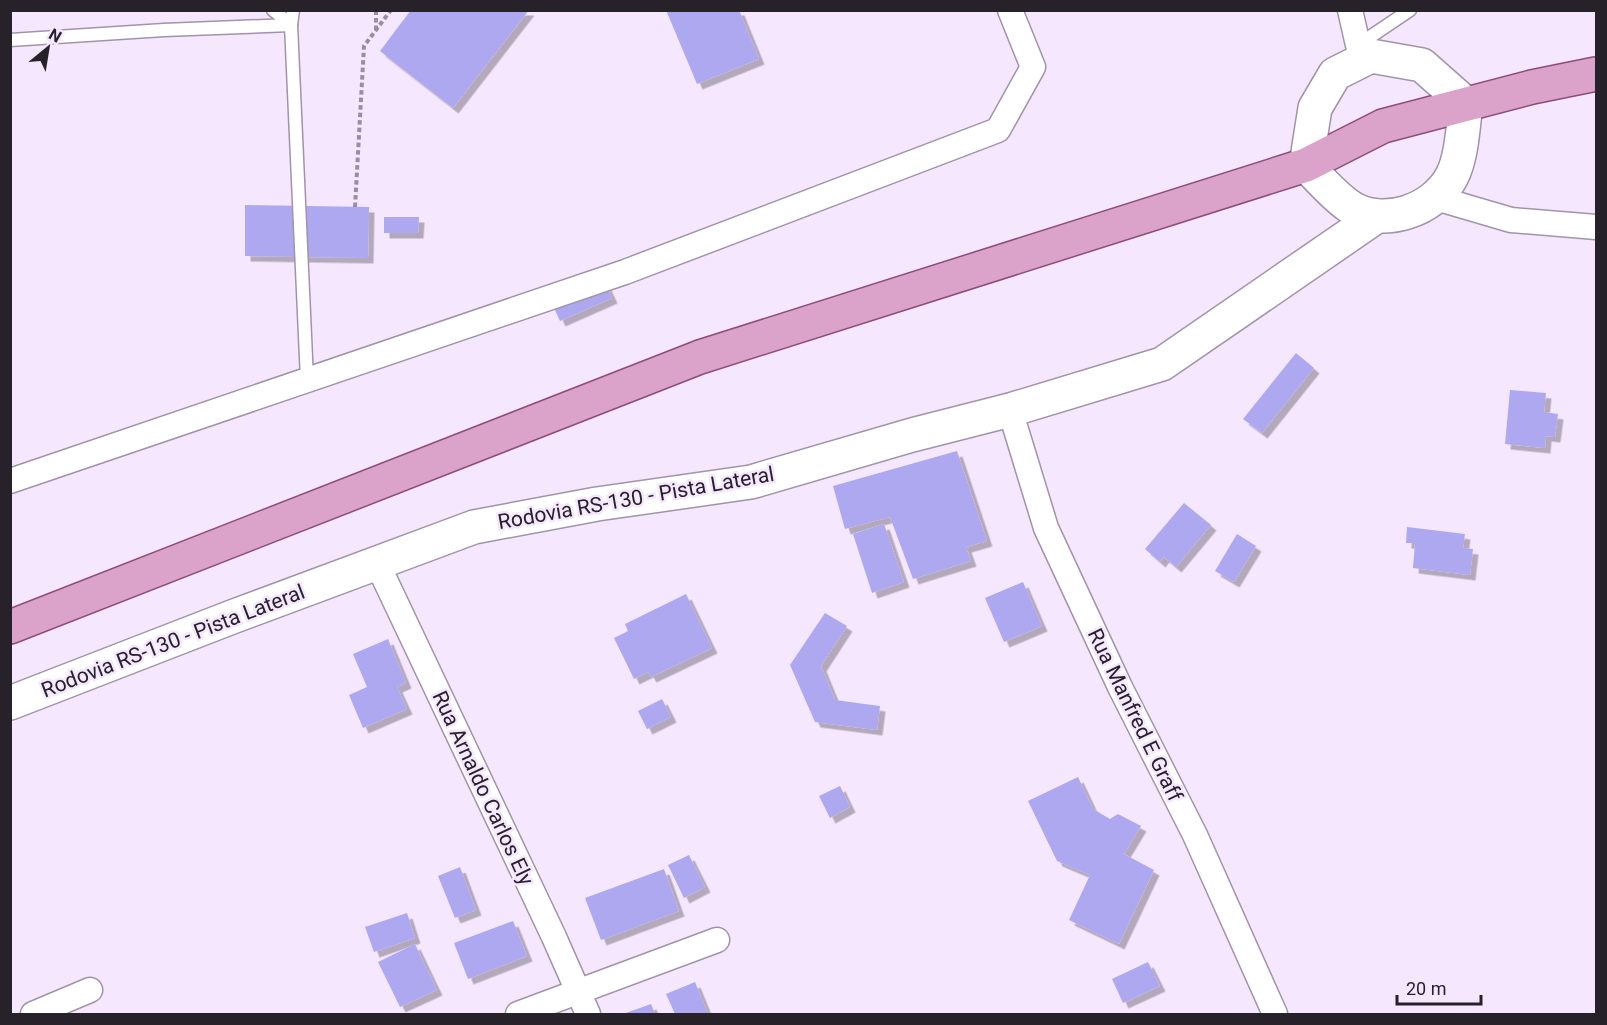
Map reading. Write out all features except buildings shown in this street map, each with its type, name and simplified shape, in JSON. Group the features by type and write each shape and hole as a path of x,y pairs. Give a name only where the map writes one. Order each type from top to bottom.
{"main road":[{"path":"10,627 700,357 1305,165 1383,126 1596,74"}],"street":[{"path":"10,481 625,272 998,130 1033,67 1010,10"},
{"path":"1350,10 1364,50"},
{"path":"1364,50 1422,65 1466,104 1460,149 1452,176 1436,198 1408,213 1377,216 1351,207 1305,165 1315,108 1335,74 1364,50"},
{"path":"1436,198 1511,220 1596,227"},
{"name":"Rodovia RS-130 - Pista Lateral","path":"10,703 474,527 597,504 751,482 912,435 1010,410 1162,364 1377,216"},
{"name":"Rua Manfred E Graff","path":"1010,410 1046,528 1120,687 1195,835 1275,1014"},
{"name":"Rua Arnaldo Carlos Ely","path":"377,563 554,937 588,1014"},
{"path":"518,1014 717,940"},
{"path":"33,1014 90,990"}],"lane":[{"path":"273,10 291,25"},
{"path":"293,10 291,25 307,380"},
{"path":"1364,50 1410,10"},
{"path":"10,40 291,25"}],"path":[{"path":"375,31 376,10"},
{"path":"355,207 364,46 391,10"}]}
